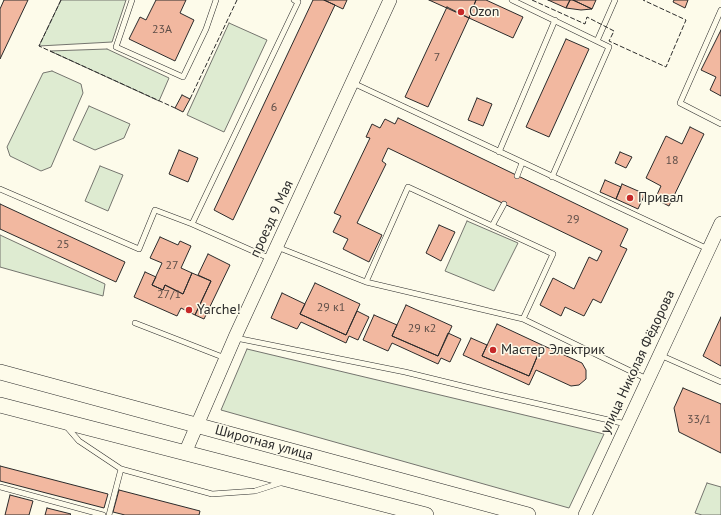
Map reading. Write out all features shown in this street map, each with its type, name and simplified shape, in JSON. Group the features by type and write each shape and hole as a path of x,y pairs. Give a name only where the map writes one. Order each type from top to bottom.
{"main road":[{"name":"Широтная улица","path":"0,372 528,515"},
{"name":"Широтная улица","path":"0,404 426,515"}],"street":[{"name":"проезд 9 Мая","path":"185,453 235,337 390,0"},
{"name":"улица Николая Фёдорова","path":"585,515 626,424 721,223"}],"lane":[{"path":"132,0 116,47 183,77 206,29 216,0"},
{"path":"192,224 298,2 294,0"},
{"path":"512,0 609,47 552,177"},
{"path":"597,41 616,0"},
{"path":"721,10 680,103 721,124"},
{"path":"499,152 555,20"},
{"path":"352,82 708,250"},
{"path":"517,176 522,163"},
{"path":"366,282 408,187 553,254 523,319"},
{"path":"0,189 139,250 155,210 274,253 366,282 523,319 648,379"},
{"path":"492,226 504,204"},
{"path":"135,322 226,358"},
{"path":"235,337 405,372 626,424"},
{"path":"659,355 721,382"},
{"path":"61,420 79,441 121,469 212,494 255,491 289,480"},
{"path":"109,515 121,469"},
{"path":"0,487 103,515"}],"green space":[{"path":"61,0 126,0 112,42 39,46"},
{"path":"229,23 267,40 224,132 187,115"},
{"path":"107,49 169,78 159,101 50,51"},
{"path":"52,71 81,84 83,93 51,167 41,171 10,156 7,147 43,73"},
{"path":"89,106 130,124 124,138 95,150 73,140"},
{"path":"100,166 123,175 108,211 85,201"},
{"path":"467,221 518,243 494,291 445,271"},
{"path":"0,235 105,284 103,296 0,267"},
{"path":"247,349 604,434 569,508 221,410"},
{"path":"707,483 721,487 721,515 702,515 695,513"}],"building":[{"path":"4,0 28,0 0,59 0,9"},
{"path":"156,0 186,0 180,13 194,20 175,61 129,39 140,17 146,20"},
{"path":"313,0 324,0 335,5 233,220 214,210"},
{"path":"324,0 347,0 343,9"},
{"path":"429,0 476,0 469,18"},
{"path":"476,0 486,0 523,17 513,38 469,18"},
{"path":"548,0 570,0 566,8"},
{"path":"570,0 592,9 581,10 566,8"},
{"path":"573,0 596,0 592,9"},
{"path":"674,0 688,0 685,8 673,2"},
{"path":"447,7 469,18 428,107 405,97"},
{"path":"721,30 721,96 710,90 716,77 701,70"},
{"path":"566,39 589,49 549,137 526,127"},
{"path":"182,95 190,99 183,112 175,108"},
{"path":"477,98 492,104 483,126 468,120"},
{"path":"398,118 628,229 620,246 627,249 601,303 593,299 584,316 565,307 561,316 540,305 553,278 574,289 589,257 597,261 602,251 388,148 382,161 386,164 357,223 382,235 369,262 343,249 348,239 333,232 341,216 334,213 370,138 366,137 372,124 380,128 385,119 395,124"},
{"path":"690,127 704,134 669,206 655,199 661,186 646,178 666,136 682,144"},
{"path":"179,150 198,158 188,182 169,174"},
{"path":"620,152 632,157 626,168 615,163"},
{"path":"605,180 621,187 616,199 600,192"},
{"path":"622,184 645,194 638,209 616,199"},
{"path":"0,204 125,262 116,282 0,229"},
{"path":"439,225 455,232 441,261 426,253"},
{"path":"160,237 178,245 180,241 191,246 181,268 192,273 183,294 165,285 163,290 152,285 162,263 150,258"},
{"path":"208,254 230,265 204,319 195,315 211,281 198,275"},
{"path":"145,272 156,277 152,285 163,290 165,285 183,294 192,273 211,281 195,315 181,308 177,316 134,297"},
{"path":"315,283 360,304 346,335 300,314"},
{"path":"282,293 305,304 300,314 346,335 357,311 369,317 358,340 349,336 346,343 301,322 297,329 271,318"},
{"path":"406,305 452,326 438,356 392,336"},
{"path":"374,315 397,325 392,336 438,356 448,333 461,339 450,362 441,358 438,364 392,343 388,351 363,340"},
{"path":"721,317 721,366 703,356"},
{"path":"497,324 542,345 529,376 482,356"},
{"path":"471,338 487,345 482,356 529,376 542,345 582,363 586,370 586,379 579,385 571,386 536,370 529,385 463,355"},
{"path":"683,388 721,404 721,453 679,432 674,408"},
{"path":"0,466 108,494 104,508 0,481"},
{"path":"119,490 200,511 199,515 125,515 113,512"},
{"path":"10,495 33,501 29,515 5,515"},
{"path":"47,508 71,514 45,515"}],"fence":[{"path":"61,0 39,46 175,108"},
{"path":"190,99 237,0"},
{"path":"532,0 585,24 587,17 614,31 609,41 666,67 686,20 643,0"}],"place":[{"name":"Ozon","path":"461,12"},
{"name":"Привал","path":"630,198"},
{"name":"Yarche!","path":"189,310"},
{"name":"Мастер Электрик","path":"493,350"}]}
